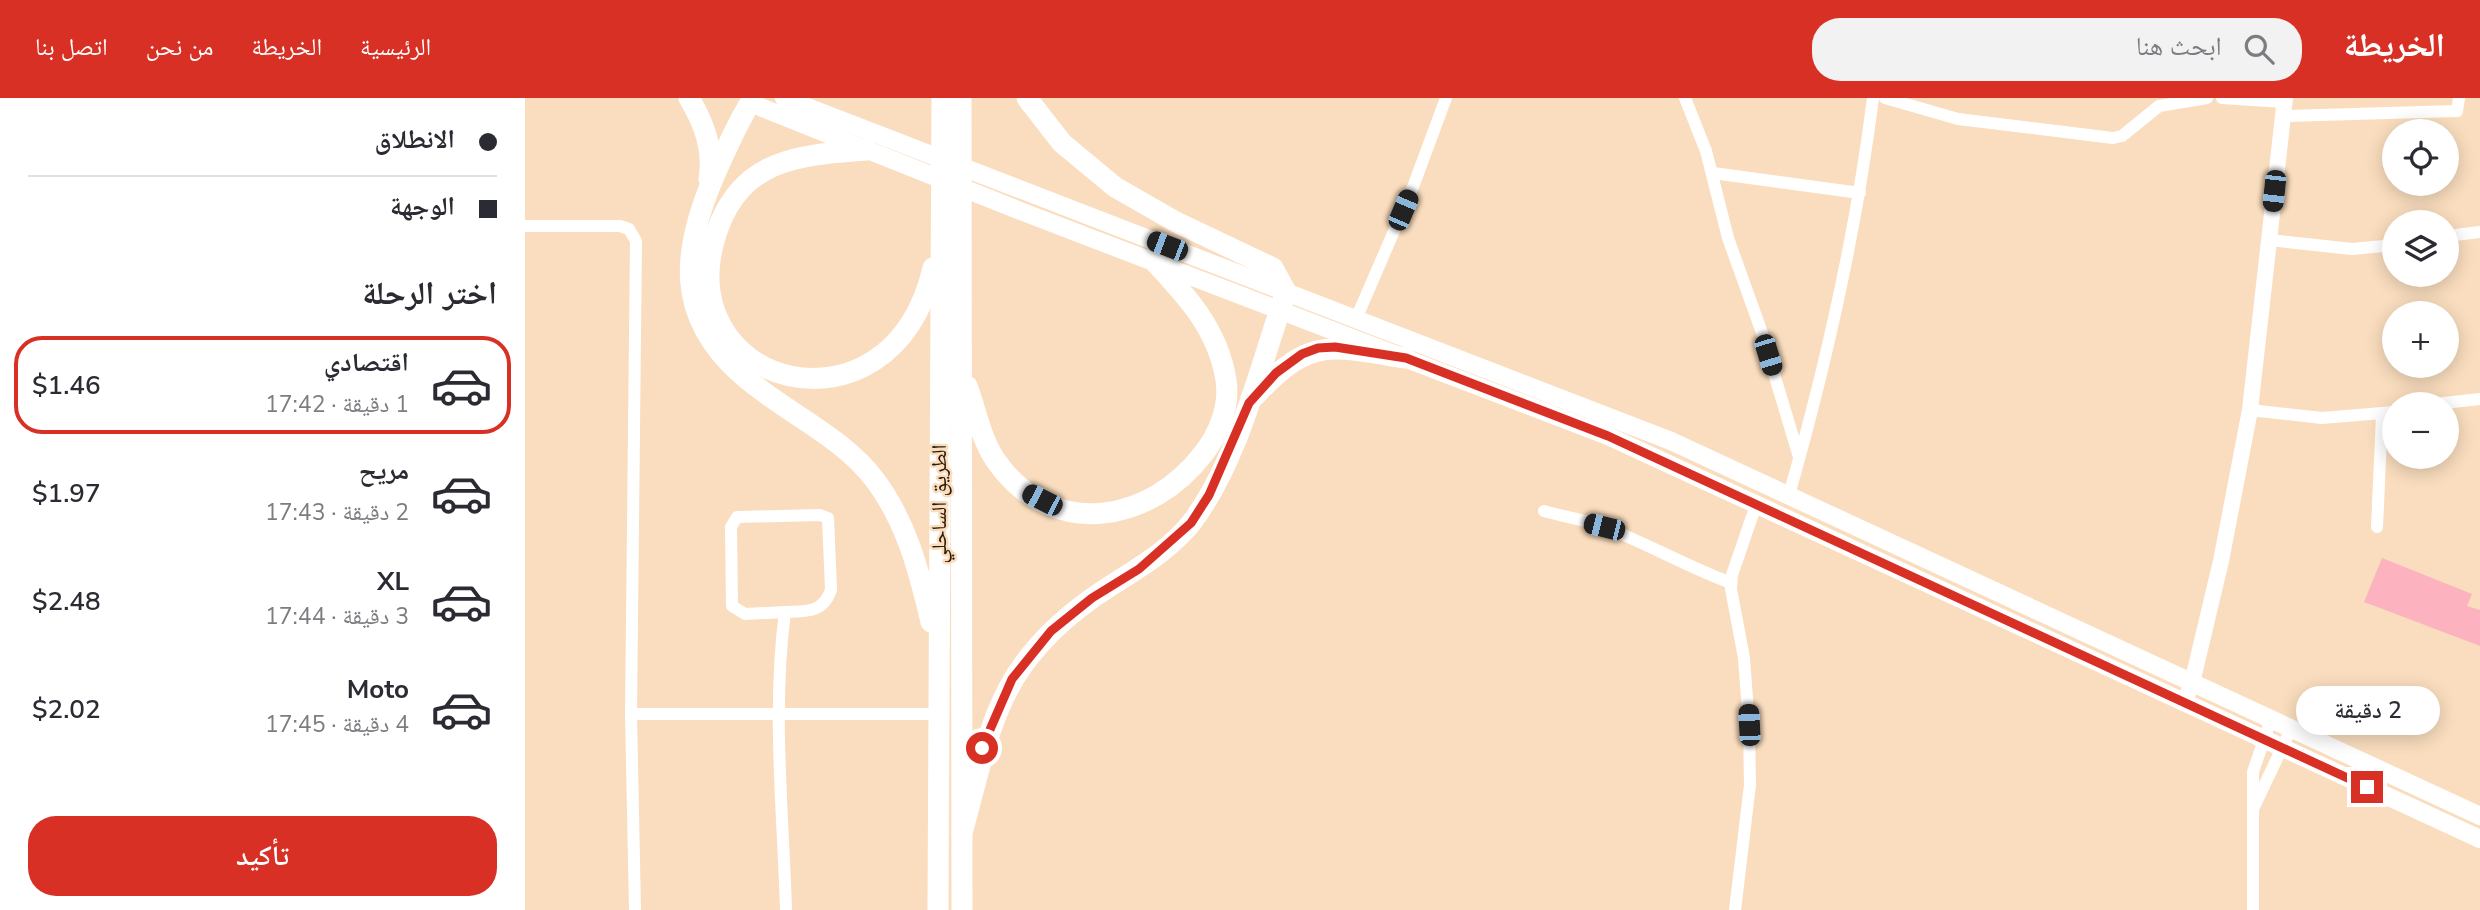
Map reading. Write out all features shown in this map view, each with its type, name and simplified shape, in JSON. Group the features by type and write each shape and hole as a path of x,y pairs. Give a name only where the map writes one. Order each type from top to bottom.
{"highway":[{"path":"689,98 701,119 709,144 710,170 706,195"},
{"name":"الطريق الساحلي","path":"938,910 941,98"},
{"name":"الطريق الساحلي","path":"961,98 962,910"},
{"path":"962,833 982,748 1012,679 1051,631 1092,598 1139,569 1191,523 1209,495 1249,403 1283,301 1273,268 1176,222 1115,187 1062,143 1027,98"},
{"path":"748,100 694,229 688,263 691,297 701,325 720,351 743,375 842,447 875,480 904,528 916,557 939,654"},
{"path":"873,153 803,155 770,167 743,184 733,197 723,214 710,252 709,286 714,308 727,335 738,347 764,366 798,379 830,378 864,368 908,329 922,306 941,217"},
{"path":"962,374 988,447 998,464 1026,491 1060,508 1091,515 1138,507 1168,491 1193,468 1214,440 1226,401 1226,382 1211,331 1191,299 1152,259"},
{"path":"1249,403 1276,373 1302,354 1318,348 1335,347 1406,358"}],"main road":[{"path":"784,98 1023,190 1283,301 1406,358 1608,436 1757,502 2480,839"},
{"path":"748,100 1023,212 1152,259 1283,301 1356,318 1671,441 2480,816"}],"street":[{"path":"1356,318 1413,187 1446,98"},
{"path":"1685,98 1713,173 1728,238 1800,457"},
{"path":"1789,495 1847,262 1873,98"},
{"path":"1885,98 1958,119 2113,138 2122,136 2159,106 2207,98"},
{"path":"2223,98 2284,105 2456,111 2459,98"},
{"path":"2184,703 2192,682 2221,561 2250,410 2284,105"},
{"path":"1713,173 1860,193"},
{"path":"525,226 619,226 629,229 636,241 631,714 635,910"},
{"path":"2459,235 2480,232"},
{"path":"2269,240 2352,249 2382,246"},
{"path":"2459,401 2480,399"},
{"path":"2250,410 2322,418 2382,413"},
{"path":"2377,527 2383,469"},
{"path":"1735,910 1750,785 1747,681 1731,583 1757,502"},
{"path":"1544,511 1604,527 1683,565 1731,583"},
{"path":"812,515 828,518 831,590 828,600 817,610 785,612 745,614 732,606 731,527 737,517 812,515"},
{"path":"785,612 779,714 786,910"},
{"path":"631,714 938,714"},
{"path":"2253,910 2253,772 2271,719"},
{"path":"2253,810 2291,729"}],"building":[{"path":"2382,558 2472,594 2467,606 2480,610 2480,646 2364,602"}],"route":[{"path":"982,748 1012,679 1051,631 1092,598 1139,569 1191,523 1209,495 1249,403 1276,373 1302,354 1318,348 1335,347 1406,358 1666,460 2367,787"}]}
